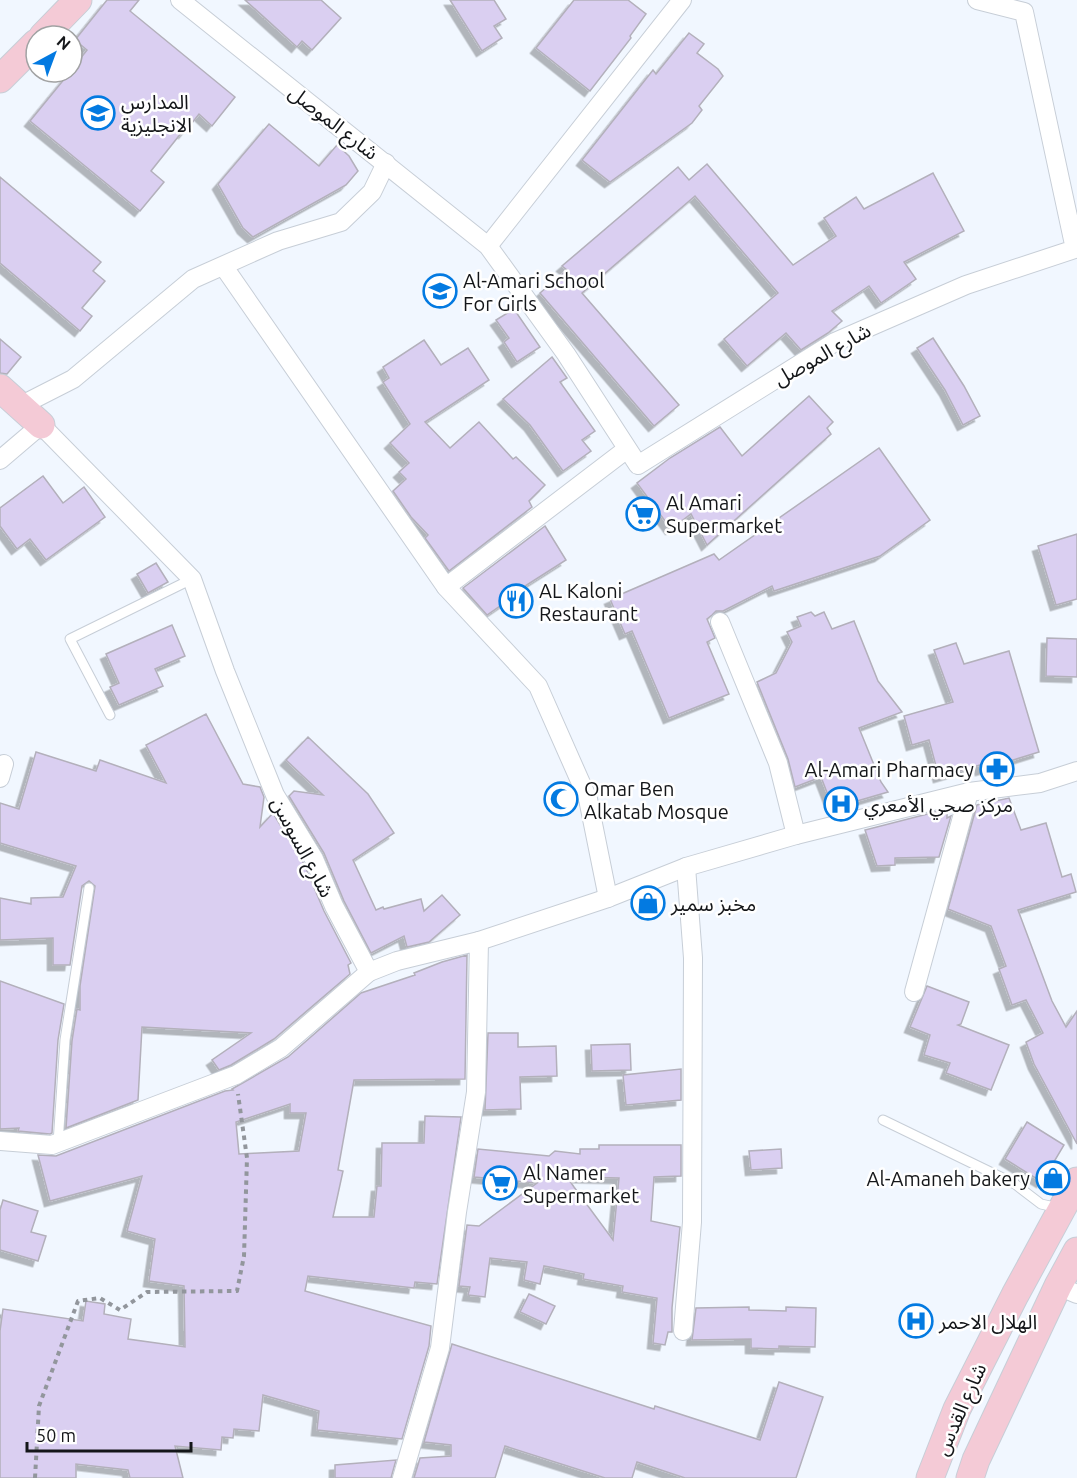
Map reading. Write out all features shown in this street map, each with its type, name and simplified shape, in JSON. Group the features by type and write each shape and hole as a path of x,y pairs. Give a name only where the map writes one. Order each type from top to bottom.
{"main road":[{"path":"55,24 78,0"},
{"path":"0,79 24,55"},
{"path":"0,388 41,425"},
{"name":"شارع القدس","path":"930,1478 957,1409 1077,1181"},
{"name":"شارع القدس","path":"970,1478 976,1461 1067,1290 1077,1251"}],"street":[{"name":"شارع الموصل","path":"180,0 488,246 566,354 638,465 835,342 966,285 1076,249 1024,12 977,0"},
{"path":"488,246 682,0"},
{"path":"20,406 73,379 193,279 278,241 341,222 372,192 386,163"},
{"path":"224,267 446,587 538,686 588,799 608,898"},
{"path":"0,460 41,425"},
{"name":"شارع السوسن","path":"41,425 192,579 225,671 275,795 314,858 334,906 369,972"},
{"path":"446,587 627,448"},
{"path":"720,622 778,763 796,835"},
{"path":"0,1141 52,1145 236,1075 281,1048 369,972 397,961 479,941 608,898 686,867 796,835 969,792 1040,783 1077,771"},
{"path":"914,992 969,792"},
{"path":"683,1331 692,1222 693,1096 693,958 686,867"},
{"path":"402,1478 440,1348 457,1212 476,1092 479,941"}],"lane":[{"path":"110,715 70,639 192,579"},
{"path":"58,1143 66,1040 89,888"},
{"path":"883,1120 1015,1184 1041,1204 1061,1209"}],"path":[{"path":"35,1478 39,1406 78,1301 100,1298 120,1310 147,1292 237,1291 244,1256 247,1158 236,1075"}],"building":[{"path":"107,0 139,0 130,11 235,97 212,126 199,114 184,133 182,132 151,171 164,182 140,211 30,121 60,84 84,84 84,54 87,50 84,48 84,29"},
{"path":"245,0 321,0 341,18 312,50 302,41 297,47"},
{"path":"450,0 494,0 506,19 494,26 502,38 482,51"},
{"path":"574,0 628,0 646,14 630,36 631,38 590,91 536,48"},
{"path":"689,33 704,44 697,53 718,69 723,76 699,106 702,110 692,123 610,182 582,160 653,70 656,74"},
{"path":"269,124 319,166 337,145 349,156 358,171 346,185 253,237 243,228 218,184"},
{"path":"707,164 793,265 836,236 824,218 856,197 864,209 933,173 964,231 904,262 916,279 881,303 869,286 832,311 842,321 828,333 801,350 786,333 747,366 724,339 778,293 695,196 582,293 679,405 654,426 540,293 567,270 562,266 678,167 689,180"},
{"path":"0,177 101,262 93,271 105,281 82,308 92,316 80,331 0,263"},
{"path":"509,312 516,312 540,347 517,362 504,342 509,338 496,320"},
{"path":"933,338 980,416 963,425 945,390 917,348"},
{"path":"0,339 21,357 7,374 0,373"},
{"path":"424,340 441,365 468,348 489,380 425,422 450,448 479,422 513,459 516,457 545,485 529,501 532,507 449,571 425,538 428,535 411,517 393,491 406,479 399,472 409,463 390,443 410,424 383,382 389,378 383,367"},
{"path":"552,357 567,378 560,382 595,431 582,440 591,451 563,471 530,425 503,399"},
{"path":"809,396 833,422 827,428 831,434 707,545 691,514 671,529 637,483 670,458 720,427 742,456"},
{"path":"879,448 930,520 880,556 774,591 772,586 723,611 716,611 707,619 715,638 707,642 729,694 669,718 632,631 625,634 610,599 714,554 719,560"},
{"path":"43,476 63,503 84,487 105,517 46,560 30,539 17,549 0,526 0,508"},
{"path":"545,526 566,560 525,586 526,588 487,615 463,588"},
{"path":"1077,534 1077,599 1056,605 1038,546"},
{"path":"156,563 168,582 148,593 137,574"},
{"path":"811,612 815,616 824,612 832,629 854,621 878,681 902,712 859,728 881,782 888,792 833,808 821,777 795,787 788,759 757,682 776,673 792,642 787,632 801,626 797,617"},
{"path":"172,625 185,656 155,669 163,686 119,705 110,687 119,683 106,654"},
{"path":"1047,638 1077,639 1077,677 1046,676"},
{"path":"956,643 964,664 1009,651 1039,752 981,770 980,765 939,777 929,740 912,745 904,716 953,702 934,650"},
{"path":"206,714 243,784 260,787 264,797 260,827 273,813 304,864 324,911 351,963 348,965 350,974 274,1039 219,1070 212,1060 251,1033 142,1027 138,1100 66,1128 72,1041 77,1009 80,1010 80,986 95,886 89,881 82,886 70,965 53,965 53,938 0,940 0,898 31,904 31,898 63,897 76,866 0,843 0,803 19,809 36,752 96,771 100,760 166,783 146,745"},
{"path":"308,737 368,794 394,833 353,860 376,910 421,899 424,911 442,895 460,915 429,942 407,947 404,936 371,953 344,901 324,853 289,796 294,791 323,795 286,760"},
{"path":"1009,798 1021,830 1046,823 1062,877 1071,874 1076,892 1018,910 1052,1001 1066,1027 1077,1011 1077,1144 1034,1064 1026,1042 1043,1033 1026,1000 1012,1005 999,969 1006,966 991,926 948,909 977,805"},
{"path":"947,809 947,818 951,816 939,857 895,858 895,865 877,866 865,830"},
{"path":"467,955 465,1079 354,1080 338,1170 343,1171 333,1217 374,1217 377,1186 381,1186 382,1143 424,1143 425,1116 461,1117 437,1284 415,1282 414,1288 308,1276 305,1291 431,1326 429,1346 402,1439 317,1430 319,1411 263,1395 259,1431 234,1429 233,1438 222,1437 221,1450 175,1446 183,1478 130,1478 128,1470 76,1464 76,1478 0,1478 0,1331 3,1309 83,1321 86,1301 105,1304 104,1314 131,1319 128,1339 185,1347 184,1286 149,1281 155,1239 127,1231 142,1176 50,1201 38,1155 56,1156 225,1091 233,1090 288,1057 361,993 415,975 414,973","holes":["290,1104 290,1113 306,1113 299,1151 239,1154 236,1122"]},
{"path":"0,981 64,1004 58,1040 52,1133 50,1134 18,1131 19,1128 0,1129"},
{"path":"927,986 969,1002 961,1024 958,1025 1009,1045 991,1090 946,1073 950,1063 924,1055 930,1035 910,1027"},
{"path":"488,1033 518,1033 518,1047 556,1046 557,1076 520,1077 521,1109 485,1110"},
{"path":"630,1044 631,1070 592,1071 591,1045"},
{"path":"681,1069 681,1100 626,1105 623,1075"},
{"path":"1027,1122 1064,1145 1042,1182 1005,1159"},
{"path":"599,1145 681,1145 681,1176 654,1177 651,1221 680,1227 672,1308 672,1332 668,1332 665,1345 653,1343 657,1298 622,1292 623,1286 583,1279 584,1274 544,1266 540,1284 524,1280 527,1262 490,1258 485,1297 468,1295 470,1287 459,1286 467,1225 479,1226 537,1183 474,1177 478,1149 549,1156 555,1151 580,1154 580,1149 599,1149","holes":["567,1177 619,1178 613,1240"]},
{"path":"781,1149 782,1168 751,1170 749,1151"},
{"path":"3,1200 38,1211 31,1232 46,1236 38,1261 0,1250 0,1210"},
{"path":"529,1294 555,1306 546,1324 520,1312"},
{"path":"749,1307 749,1310 786,1311 786,1307 816,1308 815,1347 751,1348 751,1339 692,1340 696,1308"},
{"path":"452,1344 654,1409 655,1406 760,1440 779,1382 823,1397 796,1478 685,1478 637,1462 632,1478 605,1478 505,1446 495,1478 414,1478 420,1458 451,1456 451,1445 424,1442"},
{"path":"396,1460 391,1478 335,1478 335,1465"}],"place":[{"name":"المدارس الانجليزية","path":"98,113"},
{"name":"Al-Amari School For Girls","path":"440,291"},
{"name":"Al Amari Supermarket","path":"643,514"},
{"name":"AL Kaloni Restaurant","path":"516,601"},
{"name":"Al-Amari Pharmacy","path":"997,769"},
{"name":"Omar Ben Alkatab Mosque","path":"561,799"},
{"name":"مركز صحي الأمعري","path":"841,804"},
{"name":"مخبز سمير","path":"648,903"},
{"name":"Al-Amaneh bakery","path":"1053,1178"},
{"name":"Al Namer Supermarket","path":"500,1183"},
{"name":"الهلال الاحمر","path":"916,1321"}]}
